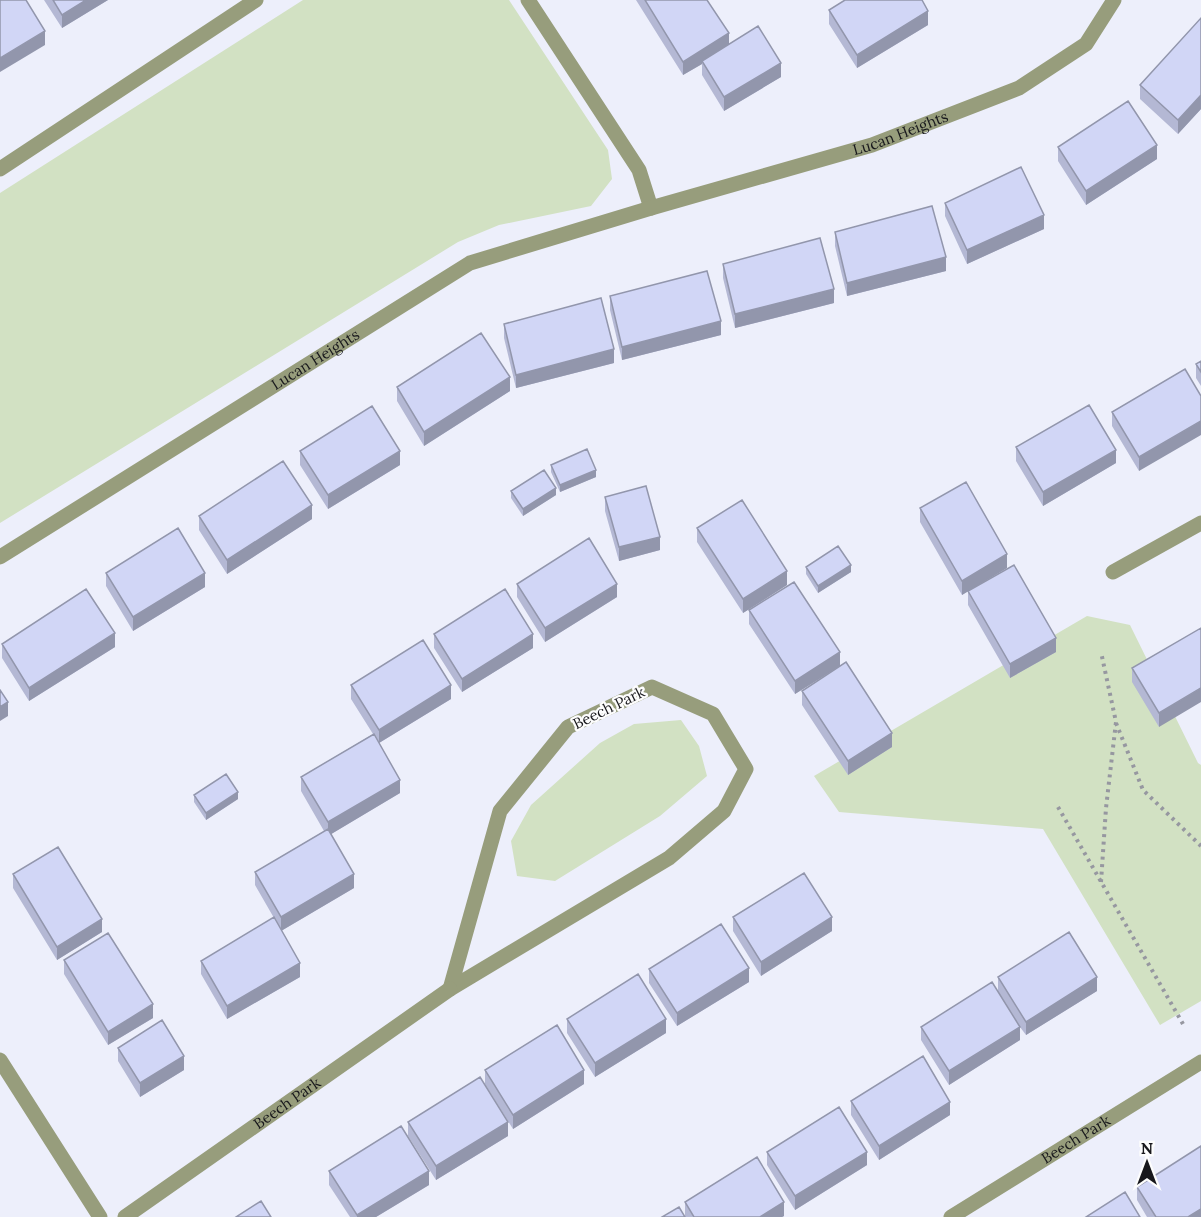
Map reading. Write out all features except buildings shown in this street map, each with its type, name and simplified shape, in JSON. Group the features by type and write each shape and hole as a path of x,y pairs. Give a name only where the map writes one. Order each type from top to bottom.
{"street":[{"path":"0,169 256,0"},
{"path":"528,0 639,170 651,208"},
{"name":"Lucan Heights","path":"0,557 470,263 872,145 1019,88 1086,44 1114,0"},
{"path":"1113,572 1201,523"},
{"name":"Beech Park","path":"125,1217 450,989 669,858 724,811 746,769 713,714 652,687 568,727 500,811 450,989"},
{"path":"0,1060 100,1217"},
{"name":"Beech Park","path":"951,1217 1201,1062"}],"path":[{"path":"1101,652 1116,722 1143,790 1201,846"},
{"path":"1101,882 1106,808 1116,722"},
{"path":"1058,807 1183,1024"}],"green space":[{"path":"303,0 509,0 608,150 612,179 591,206 499,225 458,242 0,523 0,193"},
{"path":"1087,616 1130,625 1201,765 1201,1001 1160,1025 1043,829 839,812 814,776"},
{"path":"681,720 699,746 707,776 660,816 555,881 517,876 511,841 531,805 600,743 634,724"}]}
